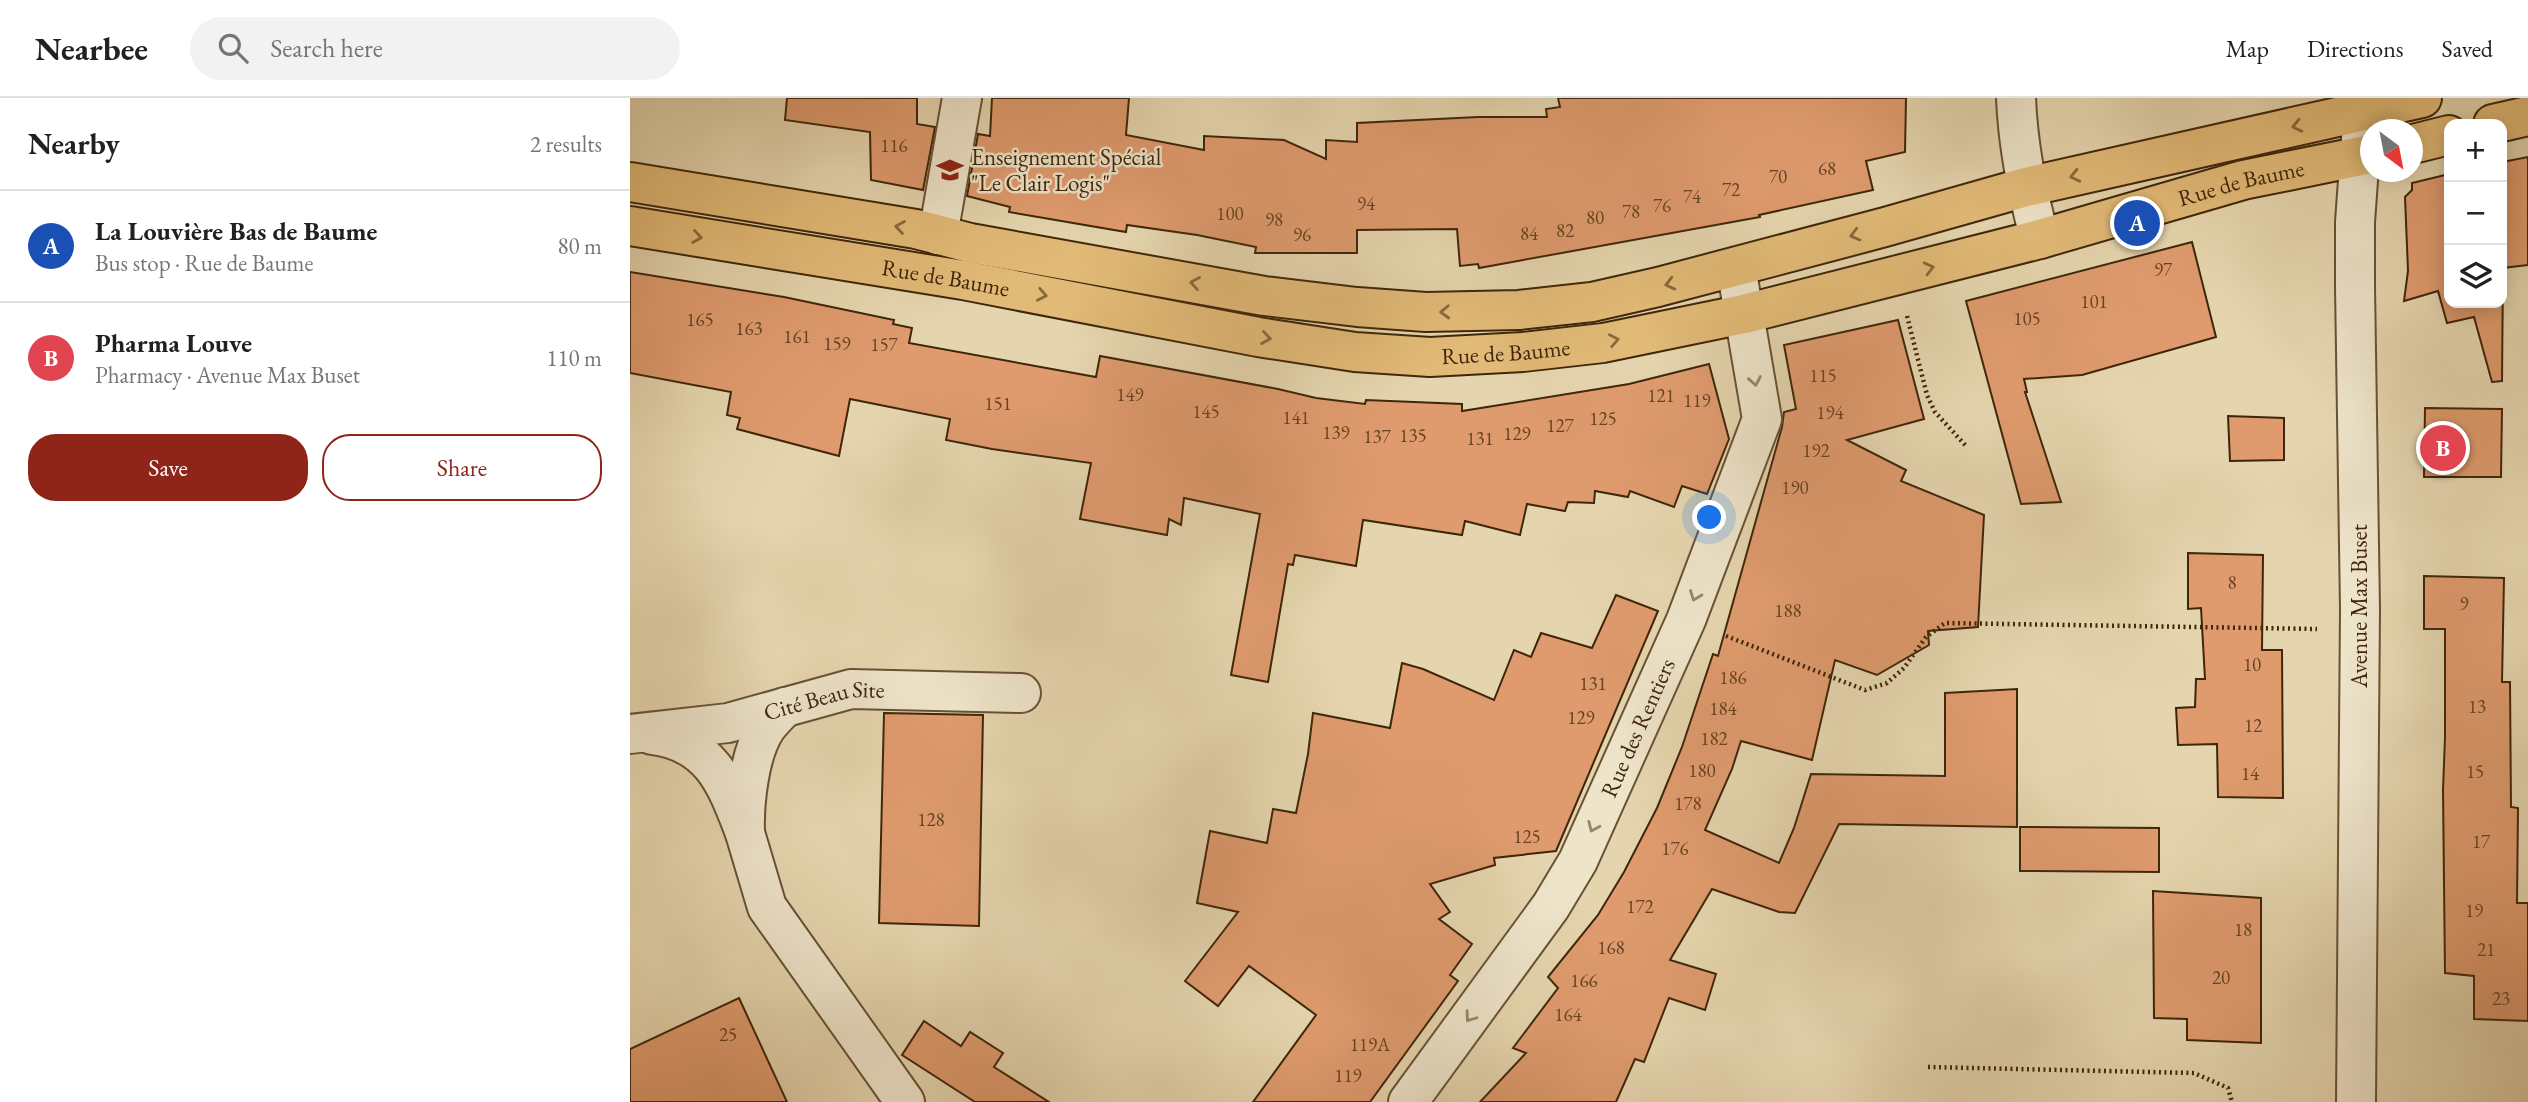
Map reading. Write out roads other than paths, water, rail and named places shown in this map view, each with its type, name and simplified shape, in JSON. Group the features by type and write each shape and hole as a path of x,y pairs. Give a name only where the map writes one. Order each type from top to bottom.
{"main road":[{"name":"Rue de Baume","path":"630,182 938,235 1264,296 1426,312 1519,310 1592,302 1736,267 2026,187 2369,105 2422,98"},
{"path":"2507,121 2528,116"},
{"path":"2423,142 2444,136"},
{"name":"Rue de Baume","path":"630,226 963,280 1258,337 1355,352 1430,357 1523,352 1602,343 1744,314 2040,239 2243,180 2360,157"}],"street":[{"path":"938,235 961,98"},
{"path":"2016,98 2026,187 2040,239"},
{"name":"Avenue Max Buset","path":"2356,1102 2360,629 2355,286 2363,182"},
{"name":"Rue des Rentiers","path":"1408,1102 1551,906 1578,861 1686,620 1762,419 1736,267"},
{"name":"Cité Beau Site","path":"635,734 728,723 851,689 1021,693"},
{"path":"745,833 744,804 753,764 765,729 785,707"},
{"path":"635,734 670,738 694,748 713,767 729,792 745,833 767,907 905,1102"}],"place":[{"name":"Enseignement Spécial \"Le Clair Logis\"","path":"950,170"},
{"name":"La Louvière Bas de Baume","path":"2137,223"},
{"name":"Pharma Louve","path":"2443,448"}]}
